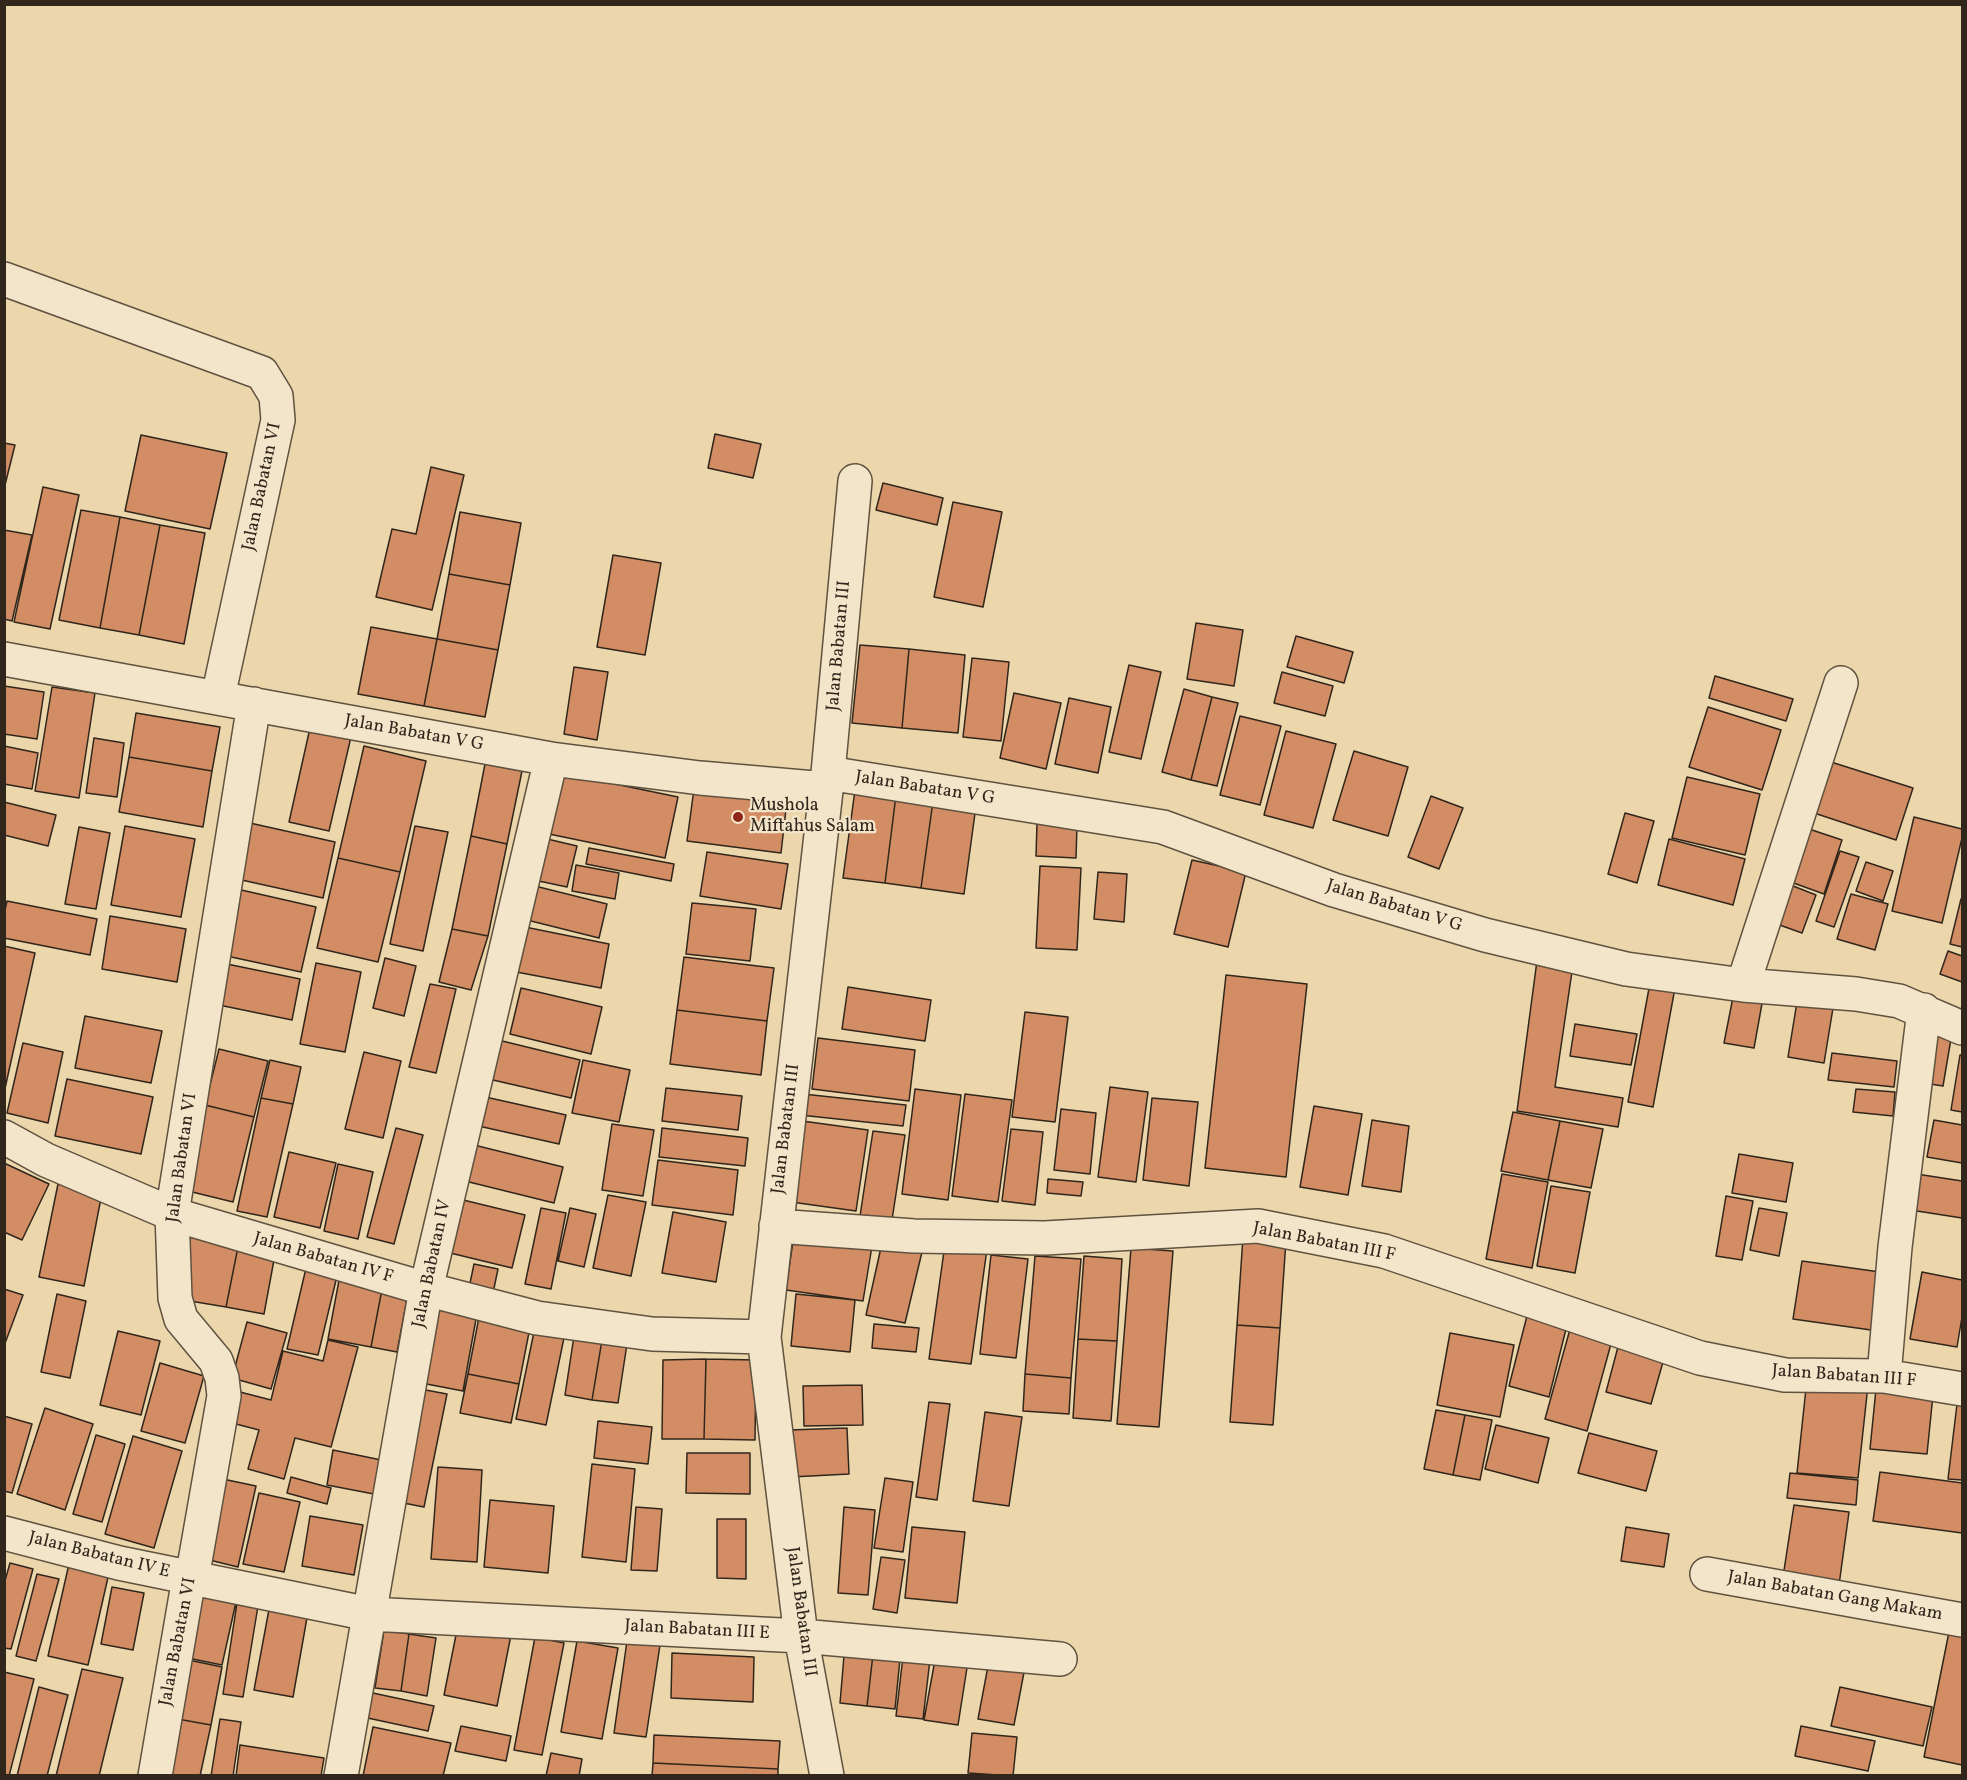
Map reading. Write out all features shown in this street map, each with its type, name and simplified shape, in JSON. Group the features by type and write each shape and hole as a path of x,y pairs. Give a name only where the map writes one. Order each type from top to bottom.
{"street":[{"name":"Jalan Babatan VI","path":"4,279 262,373 276,396 279,420 218,697"},
{"name":"Jalan Babatan III","path":"827,1776 801,1636 764,1336 827,781 855,481"},
{"name":"Jalan Babatan V G","path":"4,659 551,759 700,778 827,781 1163,827 1334,890 1485,935 1626,969 1743,985 1856,994 1899,1001 1962,1028"},
{"path":"1743,985 1841,682"},
{"name":"Jalan Babatan VI","path":"155,1776 189,1578 194,1567 224,1396 222,1377 216,1361 181,1319 175,1298 172,1214 254,704"},
{"name":"Jalan Babatan IV","path":"341,1776 426,1289 551,759"},
{"path":"1884,1376 1895,1247 1924,1010"},
{"name":"Jalan Babatan IV F","path":"4,1137 46,1160 172,1214 426,1289 537,1318 572,1323 652,1334 764,1336"},
{"name":"Jalan Babatan III F","path":"776,1226 914,1236 1045,1238 1258,1226 1384,1251 1700,1358 1785,1375 1884,1376 1962,1389"},
{"name":"Jalan Babatan IV E","path":"4,1533 119,1563 369,1614"},
{"name":"Jalan Babatan Gang Makam","path":"1707,1574 1962,1620"},
{"name":"Jalan Babatan III E","path":"369,1614 801,1636 1060,1659"}],"building":[{"path":"715,434 761,444 753,478 708,468"},
{"path":"141,435 227,453 210,529 125,511"},
{"path":"4,443 15,445 4,489"},
{"path":"431,467 464,475 432,610 376,597 392,529 416,534"},
{"path":"883,483 943,498 937,525 876,510"},
{"path":"43,487 79,495 50,629 14,622"},
{"path":"953,502 1002,512 983,607 934,597"},
{"path":"81,510 120,517 100,628 59,620"},
{"path":"460,512 521,523 510,585 449,574"},
{"path":"120,517 160,525 139,635 100,628"},
{"path":"160,525 205,533 184,644 139,635"},
{"path":"4,530 32,535 12,621 4,619"},
{"path":"613,555 661,563 645,655 597,647"},
{"path":"449,574 510,585 498,650 437,639"},
{"path":"1196,623 1243,630 1234,686 1187,679"},
{"path":"371,627 437,639 424,706 358,694"},
{"path":"1296,636 1353,652 1344,683 1287,667"},
{"path":"437,639 498,650 485,717 424,706"},
{"path":"860,645 909,649 902,728 852,723"},
{"path":"909,649 965,655 958,733 902,728"},
{"path":"972,658 1009,662 1001,741 963,737"},
{"path":"1129,665 1161,672 1141,759 1109,752"},
{"path":"574,667 608,672 597,740 564,734"},
{"path":"1282,672 1333,686 1325,716 1274,703"},
{"path":"1715,676 1793,699 1786,721 1709,698"},
{"path":"4,686 44,692 37,739 4,734"},
{"path":"52,687 95,693 79,798 35,791"},
{"path":"1184,689 1212,697 1191,780 1162,772"},
{"path":"1014,693 1061,703 1046,769 1000,758"},
{"path":"1212,697 1238,703 1217,786 1191,780"},
{"path":"1069,698 1111,707 1098,773 1055,764"},
{"path":"1708,707 1781,730 1762,790 1689,767"},
{"path":"136,713 220,727 212,771 129,757"},
{"path":"1240,716 1281,726 1260,805 1220,795"},
{"path":"310,728 351,737 329,831 289,822"},
{"path":"1286,731 1336,744 1313,828 1264,815"},
{"path":"94,738 124,743 117,797 86,793"},
{"path":"4,746 38,753 32,789 4,784"},
{"path":"364,746 426,761 400,872 338,858"},
{"path":"1354,751 1408,767 1388,836 1333,820"},
{"path":"129,757 212,771 203,827 119,812"},
{"path":"1831,762 1913,788 1896,840 1814,813"},
{"path":"485,764 522,771 507,844 471,836"},
{"path":"562,773 678,797 665,858 549,834"},
{"path":"1687,777 1760,794 1745,855 1672,838"},
{"name":"Mushola Miftahus Salam","path":"695,781 788,792 781,853 687,841"},
{"path":"855,790 896,795 885,883 843,878"},
{"path":"896,795 933,801 921,888 885,883"},
{"path":"1431,796 1463,808 1439,869 1408,857"},
{"path":"933,801 976,806 964,894 921,888"},
{"path":"4,802 56,815 48,846 4,835"},
{"path":"1625,813 1654,821 1637,883 1608,874"},
{"path":"1914,817 1962,829 1962,838 1942,923 1892,911"},
{"path":"241,821 335,842 323,898 228,877"},
{"path":"1037,823 1077,825 1076,858 1036,856"},
{"path":"125,826 195,839 181,917 111,905"},
{"path":"415,826 448,832 423,951 390,944"},
{"path":"79,827 110,833 96,909 65,904"},
{"path":"1806,828 1842,840 1824,894 1788,881"},
{"path":"471,836 507,844 488,936 452,929"},
{"path":"543,838 577,846 567,887 534,880"},
{"path":"1669,839 1745,859 1733,905 1658,885"},
{"path":"589,848 674,864 671,881 586,864"},
{"path":"1840,851 1859,857 1834,927 1816,921"},
{"path":"707,852 788,864 781,909 700,896"},
{"path":"338,858 400,872 378,962 317,948"},
{"path":"1192,860 1246,872 1228,947 1174,934"},
{"path":"1866,862 1893,871 1883,901 1856,891"},
{"path":"576,865 619,873 615,899 572,891"},
{"path":"1040,866 1081,868 1077,950 1036,948"},
{"path":"1098,872 1127,874 1124,922 1094,919"},
{"path":"1788,884 1816,895 1802,933 1774,923"},
{"path":"531,885 607,904 599,938 523,919"},
{"path":"237,889 316,907 301,972 222,955"},
{"path":"1851,894 1888,904 1875,950 1837,939"},
{"path":"1962,899 1962,947 1950,944"},
{"path":"7,901 97,919 90,955 4,938 4,914"},
{"path":"692,903 756,909 750,961 686,954"},
{"path":"110,916 186,929 177,982 102,969"},
{"path":"520,926 609,944 601,988 511,971"},
{"path":"452,929 488,936 471,990 439,982"},
{"path":"4,946 35,953 4,1093"},
{"path":"1948,951 1962,956 1962,982 1940,974"},
{"path":"1538,953 1574,958 1555,1087 1623,1098 1618,1127 1517,1111"},
{"path":"684,957 774,968 767,1021 677,1010"},
{"path":"385,958 416,966 404,1016 373,1008"},
{"path":"222,963 300,979 292,1020 214,1004"},
{"path":"316,963 361,972 345,1052 300,1044"},
{"path":"1226,975 1307,984 1286,1177 1205,1168"},
{"path":"1650,983 1675,988 1653,1107 1628,1102"},
{"path":"430,984 456,989 436,1073 409,1067"},
{"path":"848,987 931,1000 925,1041 842,1029"},
{"path":"521,988 602,1007 591,1054 510,1034"},
{"path":"1734,992 1763,998 1754,1048 1724,1043"},
{"path":"1797,1002 1833,1008 1824,1063 1788,1057"},
{"path":"677,1010 767,1021 761,1075 670,1064"},
{"path":"1025,1012 1068,1017 1055,1122 1012,1117"},
{"path":"85,1016 162,1031 151,1083 75,1068"},
{"path":"1927,1022 1953,1027 1943,1086 1917,1082"},
{"path":"1575,1024 1637,1034 1631,1065 1570,1056"},
{"path":"490,1038 580,1060 571,1098 480,1077"},
{"path":"818,1038 915,1050 909,1101 812,1089"},
{"path":"23,1043 63,1052 48,1123 7,1113"},
{"path":"219,1049 268,1061 254,1117 205,1105"},
{"path":"364,1052 401,1061 383,1138 345,1129"},
{"path":"1832,1053 1897,1061 1894,1087 1828,1080"},
{"path":"1960,1055 1962,1055 1962,1112 1951,1110"},
{"path":"270,1060 301,1067 293,1104 261,1098"},
{"path":"583,1060 630,1070 619,1122 572,1113"},
{"path":"67,1079 153,1097 141,1154 55,1136"},
{"path":"1110,1087 1148,1092 1136,1182 1098,1177"},
{"path":"666,1088 742,1096 738,1130 662,1121"},
{"path":"915,1089 961,1095 948,1200 902,1194"},
{"path":"1856,1089 1895,1092 1893,1116 1853,1112"},
{"path":"803,1094 906,1105 903,1126 800,1115"},
{"path":"965,1094 1012,1100 998,1202 952,1196"},
{"path":"481,1096 566,1115 559,1144 474,1125"},
{"path":"261,1098 293,1104 267,1217 237,1211"},
{"path":"1152,1098 1198,1102 1189,1186 1143,1180"},
{"path":"205,1105 254,1117 233,1202 184,1190"},
{"path":"1314,1106 1362,1114 1348,1195 1300,1187"},
{"path":"1061,1109 1096,1113 1090,1174 1054,1170"},
{"path":"1513,1112 1560,1121 1548,1180 1501,1171"},
{"path":"795,1120 868,1130 856,1211 784,1201"},
{"path":"1372,1120 1409,1126 1401,1192 1362,1186"},
{"path":"1934,1120 1962,1125 1962,1163 1927,1157"},
{"path":"1560,1121 1603,1129 1591,1188 1548,1180"},
{"path":"612,1124 654,1130 643,1196 602,1190"},
{"path":"396,1128 423,1135 394,1244 367,1237"},
{"path":"662,1128 748,1138 745,1166 659,1157"},
{"path":"1011,1129 1043,1132 1035,1205 1002,1201"},
{"path":"873,1131 905,1135 892,1220 860,1216"},
{"path":"470,1144 563,1167 554,1203 461,1180"},
{"path":"289,1152 336,1163 320,1228 274,1217"},
{"path":"1739,1154 1793,1163 1786,1202 1732,1193"},
{"path":"658,1160 738,1170 733,1215 652,1205"},
{"path":"4,1163 49,1184 22,1240 4,1232"},
{"path":"338,1164 373,1172 358,1239 324,1231"},
{"path":"1910,1173 1962,1181 1962,1218 1904,1209"},
{"path":"1502,1174 1548,1182 1532,1268 1486,1259"},
{"path":"1048,1179 1083,1182 1081,1196 1047,1193"},
{"path":"58,1184 102,1193 84,1286 39,1277"},
{"path":"1551,1186 1590,1192 1575,1273 1537,1266"},
{"path":"608,1195 646,1202 631,1276 593,1268"},
{"path":"1726,1196 1753,1201 1742,1260 1716,1256"},
{"path":"455,1198 525,1215 512,1268 442,1251"},
{"path":"541,1208 566,1213 551,1289 525,1284"},
{"path":"570,1208 596,1214 584,1267 558,1261"},
{"path":"1759,1208 1787,1213 1779,1256 1750,1250"},
{"path":"673,1212 726,1222 716,1282 662,1273"},
{"path":"191,1233 239,1242 226,1307 178,1299"},
{"path":"794,1234 872,1246 863,1301 786,1290"},
{"path":"1243,1237 1286,1240 1280,1328 1237,1325"},
{"path":"239,1242 276,1249 264,1314 226,1307"},
{"path":"882,1243 922,1252 905,1323 866,1315"},
{"path":"945,1244 987,1249 971,1364 929,1359"},
{"path":"1131,1248 1173,1251 1159,1427 1117,1424"},
{"path":"991,1255 1028,1259 1016,1358 980,1354"},
{"path":"1035,1256 1081,1259 1071,1378 1025,1374"},
{"path":"1084,1256 1122,1259 1117,1341 1078,1339"},
{"path":"1802,1261 1880,1272 1871,1330 1793,1319"},
{"path":"307,1264 338,1272 318,1355 287,1349"},
{"path":"474,1264 498,1269 493,1293 469,1288"},
{"path":"1922,1272 1962,1280 1962,1317 1957,1347 1910,1339"},
{"path":"340,1275 383,1284 371,1347 328,1339"},
{"path":"383,1284 409,1289 397,1352 371,1347"},
{"path":"4,1289 23,1295 4,1346"},
{"path":"57,1294 86,1301 70,1378 41,1372"},
{"path":"796,1294 855,1300 850,1352 791,1346"},
{"path":"427,1298 478,1308 463,1391 411,1381"},
{"path":"480,1312 531,1322 519,1384 468,1374"},
{"path":"1528,1312 1568,1321 1549,1397 1509,1386"},
{"path":"247,1322 287,1333 271,1389 232,1378"},
{"path":"1572,1322 1614,1333 1587,1431 1545,1419"},
{"path":"874,1324 919,1328 916,1352 872,1348"},
{"path":"1237,1325 1280,1328 1273,1425 1230,1422"},
{"path":"535,1327 565,1333 546,1425 516,1419"},
{"path":"118,1331 160,1341 141,1415 100,1405"},
{"path":"1450,1333 1514,1345 1500,1417 1437,1405"},
{"path":"574,1336 602,1340 592,1400 565,1395"},
{"path":"1078,1339 1117,1341 1111,1421 1073,1418"},
{"path":"328,1340 358,1347 331,1447 295,1438 284,1479 248,1469 259,1430 232,1423 240,1392 271,1400 283,1351 323,1361"},
{"path":"602,1340 627,1344 618,1403 592,1400"},
{"path":"1619,1343 1665,1355 1651,1404 1606,1392"},
{"path":"706,1359 756,1360 755,1440 704,1439"},
{"path":"706,1359 704,1439 662,1439 663,1360"},
{"path":"160,1363 204,1376 185,1443 141,1431"},
{"path":"468,1374 519,1384 511,1423 460,1413"},
{"path":"1025,1374 1071,1378 1069,1414 1023,1411"},
{"path":"1807,1379 1868,1385 1858,1478 1797,1473"},
{"path":"862,1385 863,1425 804,1426 803,1386"},
{"path":"415,1388 447,1394 424,1507 393,1501"},
{"path":"1876,1389 1933,1395 1927,1454 1870,1449"},
{"path":"1958,1396 1962,1396 1962,1480 1948,1479"},
{"path":"929,1402 950,1404 937,1500 916,1497"},
{"path":"45,1408 93,1424 65,1510 17,1494"},
{"path":"1436,1410 1465,1415 1453,1475 1424,1469"},
{"path":"985,1412 1022,1417 1009,1506 973,1501"},
{"path":"1465,1415 1492,1420 1480,1480 1453,1475"},
{"path":"4,1416 32,1424 12,1493 4,1491"},
{"path":"598,1421 652,1427 648,1464 594,1458"},
{"path":"1496,1425 1549,1438 1538,1483 1485,1469"},
{"path":"847,1428 849,1474 791,1477 789,1430"},
{"path":"1589,1433 1657,1451 1646,1491 1578,1473"},
{"path":"96,1435 125,1444 102,1522 73,1514"},
{"path":"133,1436 182,1451 154,1548 105,1534"},
{"path":"333,1450 386,1461 379,1495 327,1485"},
{"path":"687,1453 750,1453 750,1494 686,1493"},
{"path":"592,1464 635,1469 626,1562 582,1557"},
{"path":"438,1467 482,1470 477,1562 431,1559"},
{"path":"1880,1472 1962,1483 1962,1533 1873,1521"},
{"path":"1790,1473 1858,1480 1856,1505 1787,1498"},
{"path":"291,1477 331,1488 327,1504 287,1493"},
{"path":"218,1478 256,1486 238,1567 201,1558"},
{"path":"885,1478 913,1482 903,1552 874,1548"},
{"path":"259,1493 300,1502 284,1572 243,1564"},
{"path":"490,1500 554,1506 548,1573 484,1567"},
{"path":"1794,1505 1849,1512 1839,1585 1783,1577"},
{"path":"636,1507 662,1509 657,1571 631,1570"},
{"path":"844,1507 875,1510 868,1595 838,1593"},
{"path":"310,1516 363,1525 354,1575 302,1566"},
{"path":"717,1519 746,1519 746,1579 717,1578"},
{"path":"912,1527 965,1532 957,1603 905,1598"},
{"path":"1626,1527 1669,1534 1664,1567 1621,1561"},
{"path":"881,1557 905,1560 897,1613 873,1609"},
{"path":"10,1563 33,1569 11,1649 4,1648 4,1584"},
{"path":"69,1564 109,1573 88,1665 48,1656"},
{"path":"37,1574 59,1579 36,1661 16,1656"},
{"path":"198,1584 238,1593 222,1665 183,1657"},
{"path":"112,1587 144,1593 133,1650 101,1644"},
{"path":"237,1603 258,1606 243,1697 223,1694"},
{"path":"270,1604 308,1612 293,1697 254,1690"},
{"path":"1951,1622 1962,1625 1962,1765 1924,1757"},
{"path":"458,1625 511,1635 497,1706 444,1695"},
{"path":"384,1630 409,1634 401,1691 375,1688"},
{"path":"409,1634 436,1638 427,1696 401,1691"},
{"path":"535,1637 564,1643 542,1755 514,1750"},
{"path":"577,1641 618,1648 602,1739 561,1732"},
{"path":"627,1641 660,1645 646,1737 614,1733"},
{"path":"845,1644 874,1646 867,1706 840,1703"},
{"path":"874,1646 901,1649 895,1709 867,1706"},
{"path":"904,1648 931,1651 923,1719 896,1716"},
{"path":"937,1649 969,1655 958,1725 924,1720"},
{"path":"672,1653 754,1657 753,1702 671,1698"},
{"path":"184,1659 222,1667 211,1725 172,1718"},
{"path":"989,1661 1025,1667 1014,1725 978,1719"},
{"path":"82,1669 123,1678 99,1776 56,1776"},
{"path":"4,1672 34,1679 9,1776 4,1775"},
{"path":"39,1687 68,1695 47,1776 17,1776"},
{"path":"1840,1687 1932,1707 1923,1746 1831,1726"},
{"path":"368,1692 434,1706 428,1731 363,1717"},
{"path":"172,1718 211,1725 200,1776 160,1776"},
{"path":"220,1719 241,1722 233,1776 211,1776"},
{"path":"461,1726 511,1736 506,1761 455,1751"},
{"path":"1801,1726 1875,1741 1868,1771 1795,1756"},
{"path":"373,1727 451,1743 443,1776 363,1776"},
{"path":"972,1733 1017,1737 1013,1776 968,1773"},
{"path":"654,1735 780,1741 778,1769 653,1763"},
{"path":"240,1745 324,1758 321,1776 236,1776"},
{"path":"551,1753 582,1759 579,1776 546,1776"},
{"path":"653,1763 778,1769 778,1776 652,1776"}],"place":[{"name":"Mushola Miftahus Salam","path":"738,817"}]}
